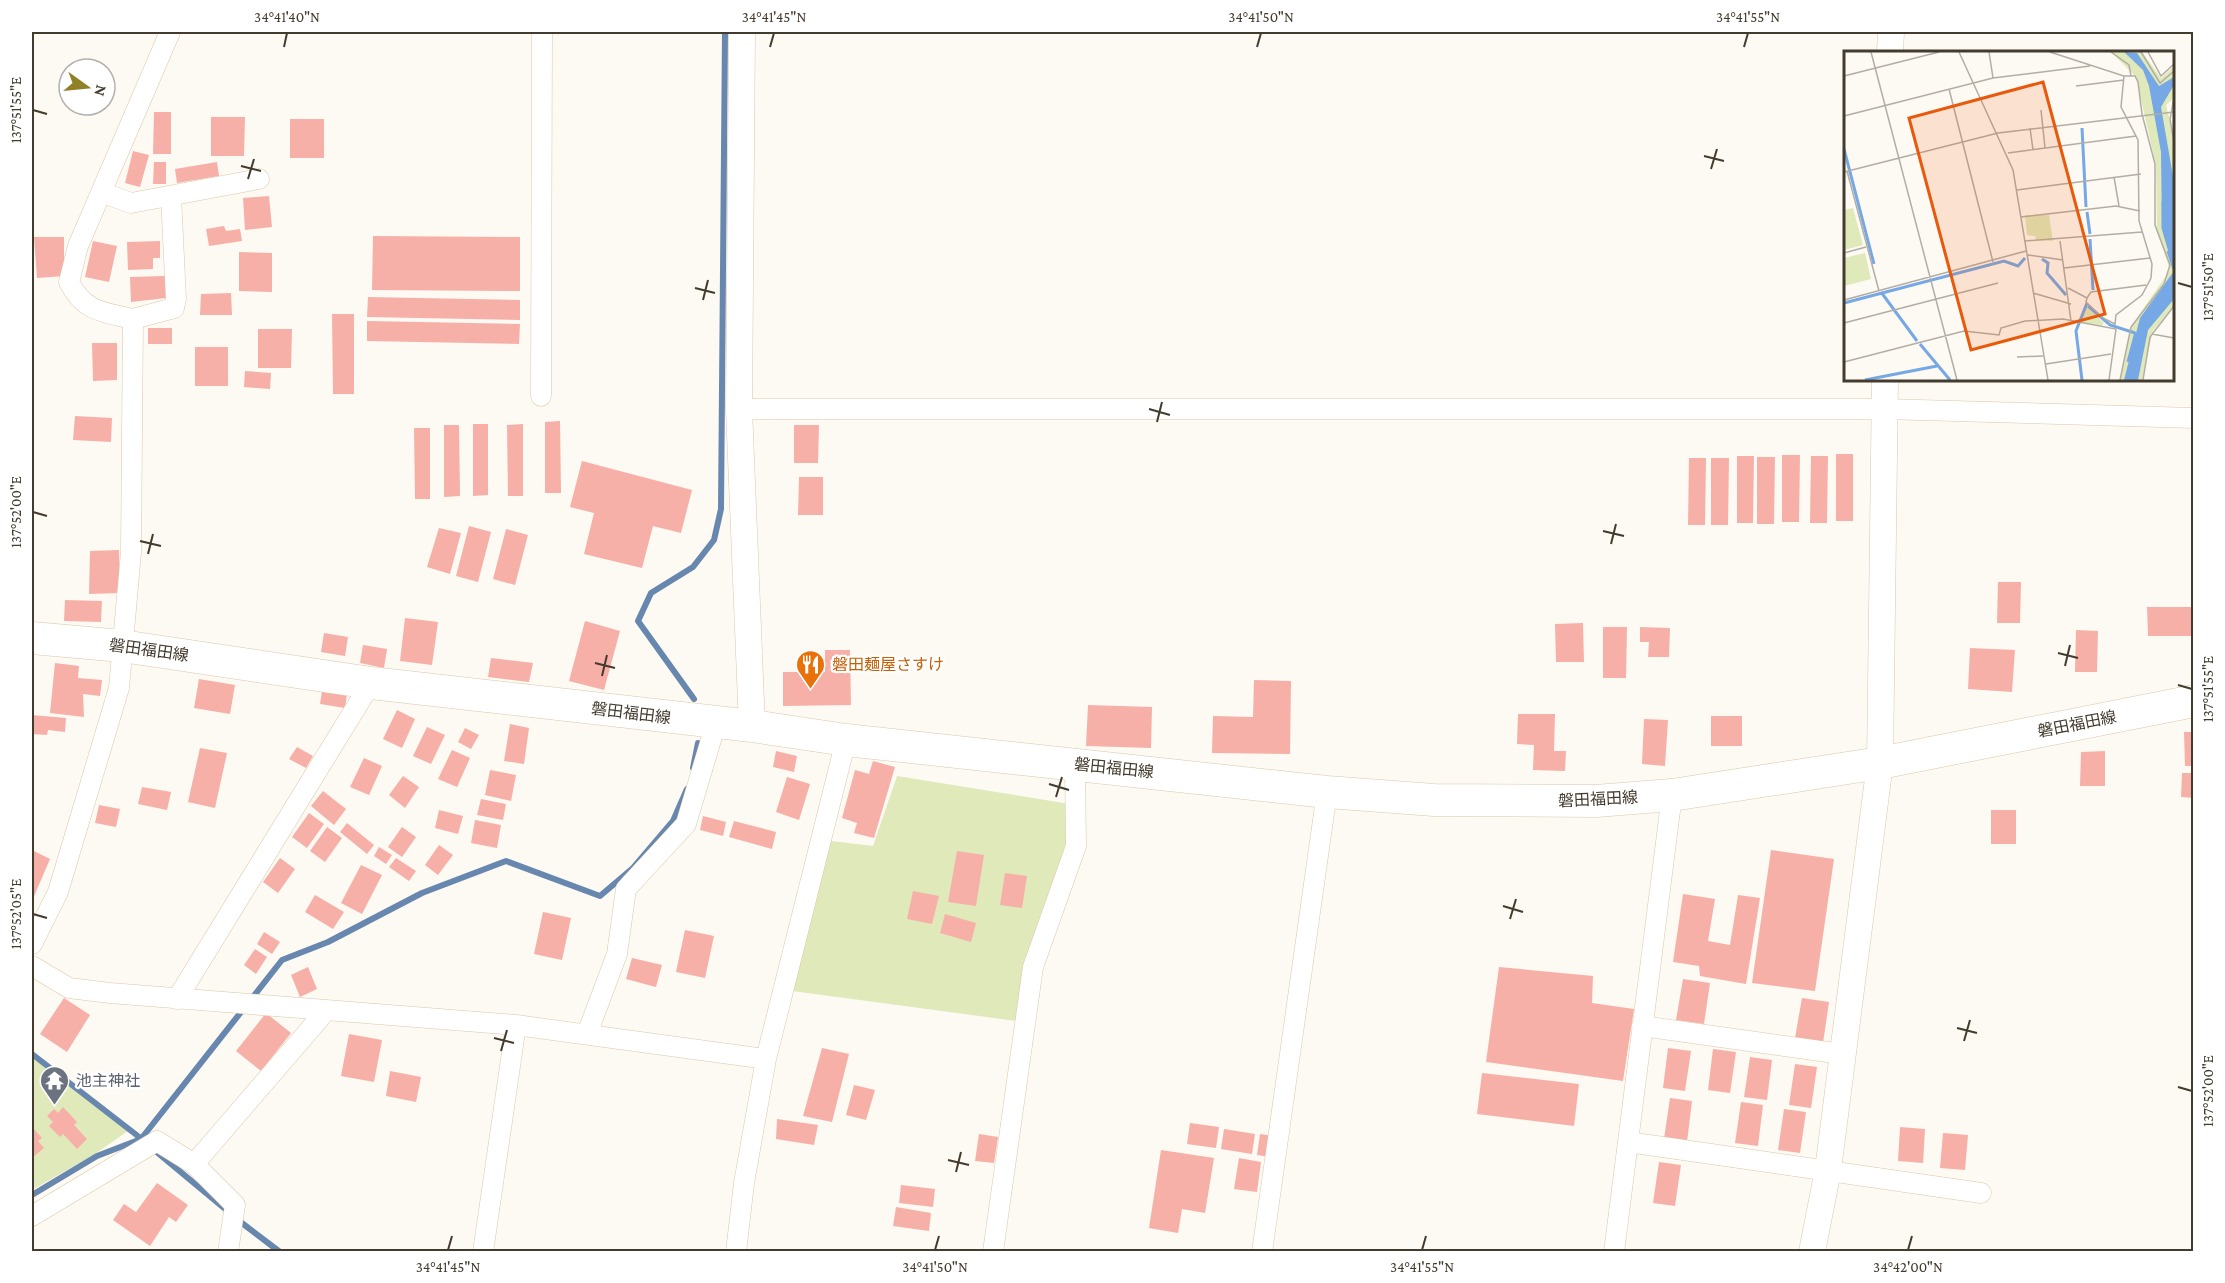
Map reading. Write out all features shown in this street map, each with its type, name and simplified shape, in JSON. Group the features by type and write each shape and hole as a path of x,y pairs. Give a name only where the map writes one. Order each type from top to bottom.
{"main road":[{"name":"磐田福田線","path":"32,638 122,646 371,683 752,726 846,740 1327,792 1434,800 1596,801 1672,795 1880,763 2193,701"}],"street":[{"path":"170,32 78,246 69,282 76,296 87,306 133,319 174,308 176,299 171,196"},
{"path":"541,396 542,32"},
{"path":"742,32 739,408 752,726"},
{"path":"1890,51 1891,32"},
{"path":"101,192 131,203 259,179"},
{"path":"32,944 58,892 119,688 131,552 133,319"},
{"path":"1812,1251 1828,1170 1880,763 1885,381"},
{"path":"739,408 1884,409 2193,418"},
{"path":"177,999 371,683"},
{"path":"587,1034 617,954 626,889 686,824 716,723"},
{"path":"736,1251 744,1183 766,1059 846,740"},
{"path":"993,1251 1033,968 1076,846 1076,764"},
{"path":"1262,1251 1327,792"},
{"path":"1614,1251 1672,795"},
{"path":"32,966 69,988 325,1012 516,1025 766,1059"},
{"path":"194,1164 325,1012"},
{"path":"483,1251 516,1025"},
{"path":"1642,1026 1842,1054"},
{"path":"32,1216 157,1141 194,1164 233,1214 228,1251"},
{"path":"1628,1142 1981,1193"}],"green space":[{"path":"897,776 1076,805 1024,1022 785,990 831,841 873,846"},
{"path":"32,1058 132,1128 95,1154 32,1190"}],"building":[{"path":"154,112 171,112 171,154 153,154"},
{"path":"211,117 245,117 244,156 211,156"},
{"path":"290,119 324,119 324,158 290,158"},
{"path":"133,151 149,155 140,187 125,183"},
{"path":"154,162 166,162 166,184 153,184"},
{"path":"217,162 219,176 177,183 175,169"},
{"path":"269,196 272,227 245,230 243,198"},
{"path":"224,226 226,231 240,229 242,241 209,246 206,229"},
{"path":"373,236 520,237 520,291 372,290"},
{"path":"34,237 64,237 64,276 37,278"},
{"path":"93,241 117,246 109,282 85,277"},
{"path":"160,241 160,258 153,258 153,269 128,270 127,242"},
{"path":"239,252 272,253 272,292 239,291"},
{"path":"165,276 166,298 131,302 130,277"},
{"path":"231,293 232,315 200,315 201,294"},
{"path":"368,297 520,300 520,320 367,317"},
{"path":"332,314 354,314 354,394 333,394"},
{"path":"367,321 520,324 519,344 367,341"},
{"path":"148,328 172,328 172,344 148,344"},
{"path":"258,329 292,329 291,368 258,368"},
{"path":"92,343 117,343 117,380 93,381"},
{"path":"195,347 228,347 228,386 195,386"},
{"path":"245,371 271,373 270,389 244,387"},
{"path":"75,416 112,418 111,442 73,440"},
{"path":"560,421 561,493 545,493 545,422"},
{"path":"473,424 488,424 488,495 473,496"},
{"path":"523,424 523,496 508,496 507,425"},
{"path":"444,425 459,425 460,496 444,497"},
{"path":"794,425 819,425 818,463 794,463"},
{"path":"414,428 430,428 430,499 415,499"},
{"path":"1836,454 1853,454 1853,521 1836,521"},
{"path":"1782,455 1800,455 1799,522 1782,522"},
{"path":"1737,456 1754,456 1753,523 1737,523"},
{"path":"1811,456 1828,456 1827,523 1810,523"},
{"path":"1757,457 1775,457 1774,524 1757,524"},
{"path":"1689,458 1706,458 1705,525 1688,525"},
{"path":"1711,458 1729,458 1728,525 1711,525"},
{"path":"582,461 692,490 681,533 653,526 642,568 584,554 594,513 570,507"},
{"path":"799,477 823,477 823,515 798,515"},
{"path":"469,526 491,532 478,582 456,576"},
{"path":"439,528 461,533 450,574 427,567"},
{"path":"506,529 528,535 515,585 493,579"},
{"path":"119,550 120,593 89,594 90,551"},
{"path":"1998,582 2021,582 2020,623 1997,623"},
{"path":"65,600 102,601 101,622 64,621"},
{"path":"2147,607 2194,607 2194,636 2148,636"},
{"path":"405,618 438,622 432,665 400,661"},
{"path":"585,621 620,631 604,690 569,681"},
{"path":"1583,623 1584,662 1556,662 1555,624"},
{"path":"1603,627 1627,627 1626,678 1603,678"},
{"path":"1640,627 1670,628 1669,657 1648,657 1649,642 1640,642"},
{"path":"2076,630 2098,631 2097,672 2075,672"},
{"path":"324,633 348,637 345,656 321,652"},
{"path":"363,645 387,649 384,668 360,663"},
{"path":"1970,648 2015,650 2012,692 1968,689"},
{"path":"825,650 850,650 851,705 783,706 783,672 825,672"},
{"path":"491,658 533,663 529,682 488,677"},
{"path":"55,663 79,666 78,678 102,680 100,696 83,694 84,717 50,713"},
{"path":"199,679 235,685 230,714 194,708"},
{"path":"1254,680 1291,681 1290,754 1212,753 1213,716 1253,717"},
{"path":"322,691 347,694 345,708 320,704"},
{"path":"1088,705 1152,707 1151,748 1086,746"},
{"path":"397,710 415,719 402,748 383,739"},
{"path":"1518,714 1555,714 1554,751 1566,751 1565,771 1533,770 1534,745 1517,744"},
{"path":"32,715 66,718 65,732 48,730 47,735 32,734"},
{"path":"1711,716 1742,716 1742,746 1711,746"},
{"path":"1644,719 1668,720 1665,766 1642,764"},
{"path":"510,724 529,728 524,764 504,761"},
{"path":"427,727 445,735 431,764 413,756"},
{"path":"465,728 479,735 471,749 458,742"},
{"path":"2184,732 2194,732 2194,766 2185,766"},
{"path":"297,747 313,756 306,768 289,759"},
{"path":"200,748 227,753 215,808 188,802"},
{"path":"452,750 470,758 457,787 438,779"},
{"path":"776,751 797,756 794,772 773,767"},
{"path":"2105,751 2105,786 2080,786 2081,752"},
{"path":"364,758 382,766 369,795 350,787"},
{"path":"873,761 895,767 874,838 854,833 857,823 842,818 855,770 869,774"},
{"path":"490,770 516,775 511,801 485,795"},
{"path":"2182,773 2194,773 2194,798 2181,797"},
{"path":"403,776 419,787 405,808 389,795"},
{"path":"787,777 810,784 799,820 776,812"},
{"path":"142,787 171,792 167,810 138,804"},
{"path":"323,791 346,809 334,825 311,806"},
{"path":"481,799 506,804 503,820 477,815"},
{"path":"99,805 120,809 116,827 95,823"},
{"path":"439,810 463,816 458,834 435,828"},
{"path":"1991,810 2016,810 2016,844 1991,844"},
{"path":"309,813 324,824 307,848 292,837"},
{"path":"703,816 726,822 723,836 700,830"},
{"path":"475,820 501,825 497,848 471,843"},
{"path":"734,821 776,832 772,849 729,837"},
{"path":"347,823 374,845 367,854 340,832"},
{"path":"327,827 342,838 325,862 310,851"},
{"path":"402,827 416,837 402,857 388,847"},
{"path":"439,845 453,855 438,875 425,865"},
{"path":"379,847 392,855 386,864 374,856"},
{"path":"32,850 50,859 32,901"},
{"path":"1771,850 1834,859 1815,991 1752,983"},
{"path":"957,851 984,855 976,906 948,902"},
{"path":"280,858 295,869 278,893 263,882"},
{"path":"396,858 416,871 409,881 389,867"},
{"path":"361,865 382,875 362,914 341,903"},
{"path":"1005,873 1027,876 1022,908 1000,905"},
{"path":"913,891 939,896 932,924 907,919"},
{"path":"1683,894 1715,899 1708,941 1730,945 1738,895 1760,898 1746,984 1700,976 1699,966 1673,962"},
{"path":"315,895 344,912 333,929 305,912"},
{"path":"543,912 571,918 562,960 534,954"},
{"path":"945,914 976,923 971,942 940,933"},
{"path":"685,930 714,936 705,978 676,972"},
{"path":"264,932 280,942 272,954 257,944"},
{"path":"255,949 267,957 256,974 244,965"},
{"path":"632,958 662,965 656,987 626,979"},
{"path":"308,967 317,989 300,997 291,975"},
{"path":"1499,967 1593,976 1592,1003 1634,1009 1623,1081 1486,1062"},
{"path":"1683,979 1710,983 1704,1024 1676,1020"},
{"path":"64,998 90,1015 67,1052 40,1034"},
{"path":"1802,998 1829,1002 1823,1043 1795,1038"},
{"path":"266,1013 291,1033 261,1071 236,1051"},
{"path":"349,1034 382,1040 374,1082 341,1076"},
{"path":"822,1048 849,1054 832,1122 803,1116"},
{"path":"1668,1048 1691,1051 1685,1091 1663,1088"},
{"path":"1713,1049 1736,1052 1730,1093 1708,1090"},
{"path":"1750,1057 1772,1060 1767,1100 1744,1097"},
{"path":"1795,1064 1817,1067 1811,1108 1789,1105"},
{"path":"390,1071 421,1077 416,1102 386,1096"},
{"path":"1482,1073 1579,1084 1574,1126 1477,1114"},
{"path":"854,1085 875,1090 866,1120 846,1115"},
{"path":"1670,1098 1692,1101 1687,1142 1664,1139"},
{"path":"1741,1102 1763,1105 1758,1146 1735,1143"},
{"path":"63,1107 77,1122 74,1125 87,1139 77,1149 63,1134 60,1137 49,1126 53,1122 47,1116 54,1109 58,1113"},
{"path":"1784,1109 1806,1112 1800,1153 1778,1150"},
{"path":"777,1119 818,1125 814,1145 776,1139"},
{"path":"1190,1123 1219,1127 1216,1148 1187,1144"},
{"path":"32,1127 42,1138 38,1141 44,1148 32,1158"},
{"path":"1900,1127 1925,1129 1923,1163 1898,1161"},
{"path":"1224,1129 1255,1134 1252,1154 1221,1149"},
{"path":"1943,1133 1968,1135 1965,1170 1940,1168"},
{"path":"979,1134 998,1137 994,1163 975,1161"},
{"path":"1260,1134 1273,1136 1270,1157 1257,1155"},
{"path":"1161,1150 1214,1158 1205,1213 1182,1209 1178,1233 1149,1228"},
{"path":"1239,1158 1261,1162 1257,1192 1234,1189"},
{"path":"1659,1162 1681,1165 1675,1206 1653,1203"},
{"path":"157,1183 188,1205 176,1222 169,1217 150,1246 113,1220 124,1204 136,1212"},
{"path":"901,1185 935,1189 933,1207 899,1203"},
{"path":"896,1207 931,1213 929,1231 893,1226"}],"waterway":[{"path":"694,699 638,621 651,593 693,567 714,540 721,509 725,32"},
{"path":"693,768 698,743"},
{"path":"32,1195 97,1156 141,1139 282,960 328,942 422,893 506,861 600,896 633,868 673,821 687,789"},
{"path":"32,1054 143,1140"},
{"path":"153,1149 230,1213"},
{"path":"238,1220 280,1252"}],"place":[{"name":"磐田麺屋さすけ","path":"811,690"},
{"name":"池主神社","path":"55,1106"}]}
